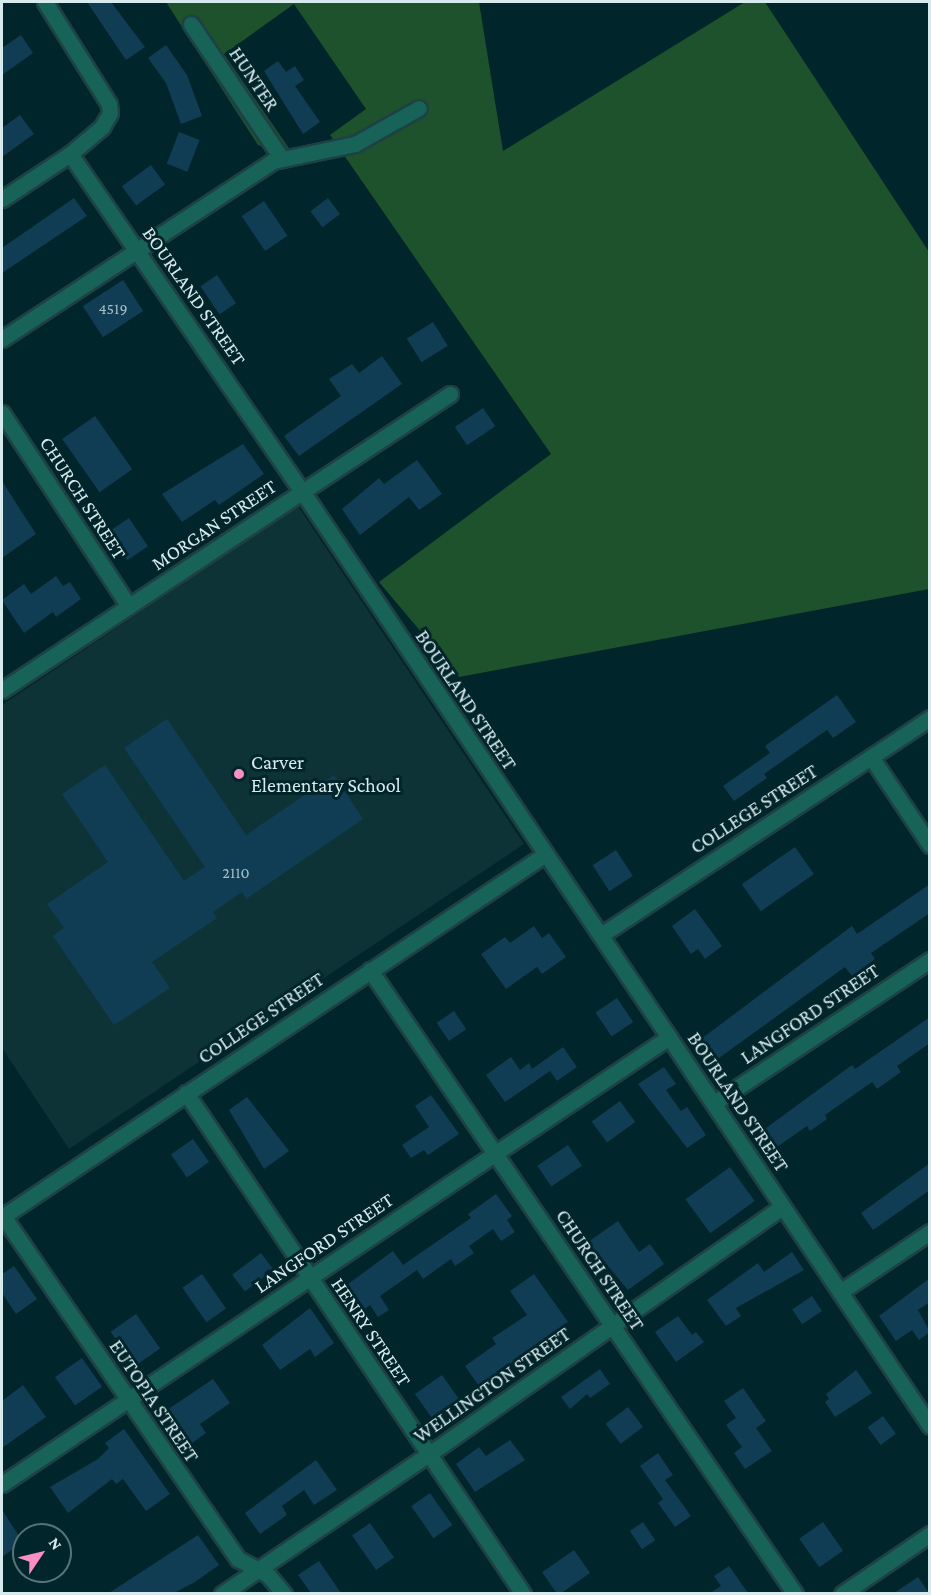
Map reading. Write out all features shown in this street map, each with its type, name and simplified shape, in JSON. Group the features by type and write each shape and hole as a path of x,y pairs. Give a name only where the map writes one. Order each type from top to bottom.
{"street":[{"path":"2,199 70,154 102,127 110,113 109,104 45,2"},
{"name":"HUNTER","path":"191,24 282,159"},
{"path":"2,339 237,181 282,159 355,144 419,108"},
{"name":"BOURLAND STREET","path":"70,154 303,491 544,855 601,935 930,1426"},
{"name":"MORGAN STREET","path":"2,690 450,394"},
{"name":"CHURCH STREET","path":"2,413 129,606"},
{"name":"COLLEGE STREET","path":"601,935 930,718"},
{"path":"870,757 930,845"},
{"name":"COLLEGE STREET","path":"2,1216 544,855"},
{"name":"LANGFORD STREET","path":"714,1103 930,960"},
{"name":"CHURCH STREET","path":"370,970 795,1593"},
{"name":"LANGFORD STREET","path":"2,1484 669,1037"},
{"name":"HENRY STREET","path":"186,1093 523,1593"},
{"name":"WELLINGTON STREET","path":"222,1593 429,1454 782,1207"},
{"name":"EUTOPIA STREET","path":"2,1216 238,1559 258,1569 284,1593"},
{"path":"840,1292 930,1232"},
{"path":"842,1593 930,1534"}],"shaded area":[{"name":"Carver Elementary School","path":"298,506 524,844 69,1149 2,1048 2,705"}],"green space":[{"path":"166,2 479,2 503,151 745,2 765,2 929,252 929,589 459,677 379,582 551,454 330,135 366,109 294,4 224,54 293,154 258,145"}],"building":[{"path":"87,2 111,2 145,47 126,60"},
{"path":"21,35 33,53 2,75 2,48"},
{"path":"166,45 187,75 202,116 181,124 166,83 148,58"},
{"path":"278,61 286,72 295,66 304,80 295,86 320,122 303,134 264,71"},
{"path":"20,115 34,134 2,157 2,128"},
{"path":"179,132 200,140 187,172 167,164"},
{"path":"151,165 165,184 136,206 122,186"},
{"path":"74,198 87,216 2,273 2,248"},
{"path":"328,198 340,214 322,227 310,211"},
{"path":"264,201 287,236 265,251 242,216"},
{"path":"217,275 236,303 219,314 200,286"},
{"path":"123,280 143,311 103,337 83,306"},
{"path":"433,322 448,346 422,362 407,338"},
{"path":"382,356 402,384 299,456 284,436 341,396 329,379 352,364 359,373"},
{"path":"483,408 495,426 467,445 455,427"},
{"path":"95,416 132,469 100,492 62,439"},
{"path":"243,444 264,474 219,505 215,500 182,522 162,494"},
{"path":"417,460 442,494 419,510 409,497 360,535 342,509 379,478 384,484"},
{"path":"2,481 36,534 2,558"},
{"path":"129,518 148,546 127,560 108,532"},
{"path":"56,576 63,586 70,582 81,599 56,617 53,612 24,633 2,600 24,584 31,594"},
{"path":"837,695 856,722 833,738 827,730 764,774 767,778 734,801 723,786 770,753 765,746"},
{"path":"167,719 246,835 334,775 363,819 246,899 242,892 213,912 217,918 152,962 170,988 114,1025 53,936 64,928 47,904 108,862 62,794 105,765 184,881 205,867 124,748"},
{"path":"795,847 814,874 761,911 742,884"},
{"path":"616,850 633,876 609,891 593,865"},
{"path":"930,884 930,913 871,953 875,959 852,976 845,967 712,1063 697,1042 852,926 857,934"},
{"path":"695,909 722,946 705,959 698,949 691,954 672,926"},
{"path":"534,926 542,938 549,933 566,957 542,974 537,967 506,989 481,954 505,937 510,943"},
{"path":"617,998 633,1022 612,1037 595,1013"},
{"path":"454,1011 466,1029 449,1041 437,1023"},
{"path":"930,1017 930,1043 897,1066 901,1072 877,1089 872,1082 825,1115 827,1119 810,1131 807,1126 770,1152 758,1134 852,1065 855,1069"},
{"path":"563,1047 577,1067 557,1081 550,1071 505,1102 486,1075 511,1057 520,1070 529,1063 532,1069"},
{"path":"664,1067 676,1084 666,1090 681,1111 687,1107 706,1135 687,1148 638,1084"},
{"path":"431,1095 459,1134 428,1155 424,1150 411,1158 402,1145 429,1127 415,1106"},
{"path":"247,1097 289,1151 264,1169 229,1110"},
{"path":"620,1101 635,1122 607,1143 592,1122"},
{"path":"193,1139 209,1162 187,1177 171,1154"},
{"path":"568,1145 582,1166 551,1186 537,1166"},
{"path":"930,1163 930,1190 873,1230 861,1213"},
{"path":"730,1167 755,1201 710,1233 686,1199"},
{"path":"496,1194 512,1216 507,1220 515,1232 501,1241 493,1229 469,1246 474,1253 455,1266 451,1259 423,1279 417,1270 380,1296 389,1310 378,1317 370,1305 361,1312 344,1287 393,1251 403,1265 471,1218 468,1214"},
{"path":"618,1221 639,1252 650,1244 664,1264 628,1290 588,1242"},
{"path":"792,1252 804,1270 736,1308 741,1316 726,1326 707,1300 758,1263 764,1272"},
{"path":"261,1253 274,1270 245,1291 232,1275"},
{"path":"14,1266 37,1299 16,1314 2,1293 2,1274"},
{"path":"202,1274 226,1308 206,1322 182,1288"},
{"path":"534,1274 568,1322 479,1386 465,1366 496,1344 492,1338 527,1315 510,1291"},
{"path":"930,1278 930,1302 918,1310 930,1332 919,1340 912,1330 896,1341 879,1316"},
{"path":"812,1296 822,1311 802,1324 792,1309"},
{"path":"310,1308 334,1343 315,1357 310,1349 280,1370 262,1345"},
{"path":"136,1314 160,1348 135,1366 111,1332"},
{"path":"678,1316 692,1335 696,1332 704,1342 676,1362 655,1332"},
{"path":"82,1358 102,1387 75,1406 55,1377"},
{"path":"600,1369 610,1384 590,1398 587,1394 570,1409 561,1397"},
{"path":"856,1370 872,1393 835,1417 825,1402 829,1399 826,1394"},
{"path":"442,1375 461,1402 434,1421 415,1394"},
{"path":"213,1379 230,1403 200,1424 206,1433 188,1446 164,1412"},
{"path":"23,1385 46,1417 2,1448 2,1401"},
{"path":"743,1388 766,1421 756,1428 772,1451 745,1469 734,1453 742,1447 726,1425 736,1418 724,1401"},
{"path":"628,1407 643,1427 621,1444 606,1424"},
{"path":"883,1416 896,1434 881,1445 868,1427"},
{"path":"124,1429 170,1494 146,1511 123,1479 116,1484 112,1479 68,1513 50,1487 98,1459 109,1448 105,1443"},
{"path":"510,1440 525,1460 475,1492 456,1464 479,1447 486,1456"},
{"path":"658,1453 673,1475 665,1480 691,1516 675,1527 658,1503 663,1499 640,1466"},
{"path":"316,1460 337,1490 314,1505 304,1490 282,1506 287,1515 260,1534 245,1513"},
{"path":"430,1493 452,1525 434,1538 411,1506"},
{"path":"2,1510 12,1525 12,1550 2,1557"},
{"path":"643,1522 655,1540 642,1549 630,1531"},
{"path":"823,1522 843,1551 819,1567 799,1539"},
{"path":"370,1523 394,1557 376,1570 352,1536"},
{"path":"198,1535 219,1565 195,1582 174,1593 109,1593"},
{"path":"574,1550 590,1573 557,1594 542,1572"},
{"path":"319,1561 341,1593 311,1593 298,1575"},
{"path":"729,1566 748,1593 710,1593 721,1586 714,1576"},
{"path":"918,1577 929,1593 894,1593"}],"place":[{"name":"Carver Elementary School","path":"239,774"}]}
